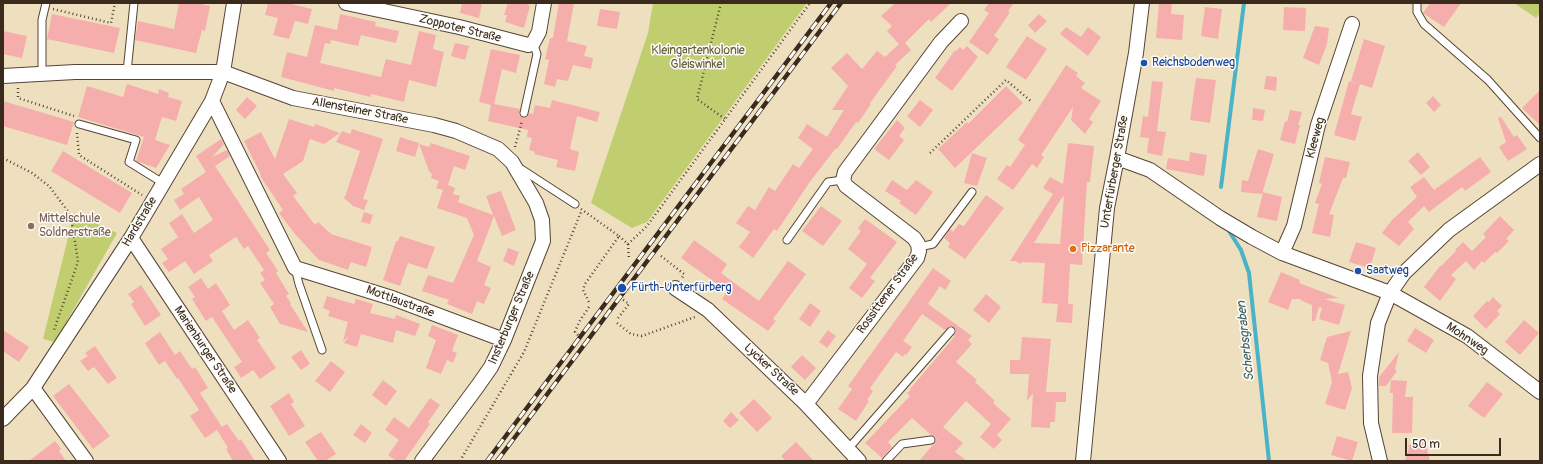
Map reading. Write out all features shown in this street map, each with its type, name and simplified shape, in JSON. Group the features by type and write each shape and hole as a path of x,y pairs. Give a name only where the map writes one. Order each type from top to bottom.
{"street":[{"name":"Hardstraße","path":"3,419 33,388 131,238 212,101 223,72 234,3"},
{"name":"Zoppoter Straße","path":"346,3 459,27 522,44 528,45 534,43"},
{"path":"534,43 539,32 544,3"},
{"name":"Unterfürberger Straße","path":"1083,461 1107,208 1136,53 1142,3"},
{"path":"843,180 845,172 941,42 961,21"},
{"name":"Kleeweg","path":"1282,253 1294,226 1318,125 1352,24"},
{"name":"Allensteiner Straße","path":"3,76 127,72 223,72 293,98 434,125 456,131 498,150 512,162"},
{"path":"212,101 295,268"},
{"path":"1117,158 1150,170 1226,222 1282,253 1390,293"},
{"name":"Insterburger Straße","path":"422,461 478,388 491,367 504,340 543,241 544,234 541,214 512,162"},
{"path":"1380,461 1372,423 1370,376 1378,323 1390,293 1404,273 1449,230 1540,164"},
{"name":"Rossittener Straße","path":"806,404 917,258 919,247 914,238 848,188 843,180"},
{"name":"Marienburger Straße","path":"131,238 279,461"},
{"name":"Mottlaustraße","path":"295,268 392,298 504,340"},
{"name":"Lycker Straße","path":"675,288 708,310 806,404 859,461"},
{"name":"Mohnweg","path":"1390,293 1467,336 1540,392"},
{"path":"33,388 86,461"}],"lane":[{"path":"127,72 134,3"},
{"path":"1417,3 1417,12 1424,24 1488,80 1540,138"},
{"path":"42,74 42,20 45,5"},
{"path":"524,113 537,54 534,43"},
{"path":"79,124 136,140 129,162 163,183"},
{"name":"Allensteiner Straße","path":"512,162 575,204"},
{"path":"787,240 828,182 843,180"},
{"path":"919,247 933,244 972,192"},
{"path":"295,268 299,284 322,350"},
{"path":"848,449 951,331"},
{"path":"886,461 902,444 930,440"}],"path":[{"path":"45,5 111,23 116,3"},
{"path":"721,3 698,99 725,119"},
{"path":"628,244 647,226 810,3"},
{"path":"19,75 18,98 73,116 79,122 77,129 79,155 152,202"},
{"path":"930,153 1006,80 1032,102"},
{"path":"512,162 524,113"},
{"path":"3,158 32,173 49,186 67,210 73,228 78,262 53,334"},
{"path":"575,204 628,244 629,260"},
{"path":"460,461 524,352 582,209"},
{"path":"590,302 583,290 585,284 619,236"},
{"path":"661,256 684,274 675,288"},
{"path":"618,318 629,304 622,299"},
{"path":"578,335 575,332 579,322 589,307"},
{"path":"617,323 631,334 642,336 685,322 708,310"}],"green space":[{"name":"Kleingartenkolonie Gleiswinkel","path":"653,3 807,3 647,222 632,228 591,203 648,33"},
{"path":"1514,3 1540,3 1540,13 1536,18"},
{"path":"74,213 117,233 55,342 43,339"}],"building":[{"path":"179,3 197,3 210,6 205,31 202,30 196,53 135,40 138,21 174,29"},
{"path":"268,3 287,3 312,9 308,24 295,21 289,39 273,35 278,18 265,15"},
{"path":"462,3 482,3 479,18 460,13"},
{"path":"508,3 529,3 528,5 530,6 524,28 505,22 507,15 504,15"},
{"path":"559,3 574,3 567,41 587,46 584,56 593,58 591,69 573,65 568,81 557,79 555,87 544,84 549,60 545,59 550,38 553,38"},
{"path":"895,3 951,3 931,22 929,19 905,43 911,50 895,65 897,66 870,103 871,104 858,123 856,122 837,149 836,148 809,183 777,231 774,229 753,258 739,247 750,232 736,223 748,206 755,210 769,187 775,191 793,164 799,168 813,149 798,138 807,124 827,137 844,110 832,110 848,86 831,68 847,53 862,69 877,51 885,57 899,44 887,31 892,26 881,16"},
{"path":"989,3 1014,3 1008,11 1010,12 994,36 999,39 988,55 969,42 989,13 984,10"},
{"path":"1159,3 1172,3 1171,14 1184,15 1182,40 1156,38"},
{"path":"1430,3 1461,3 1444,27 1423,13"},
{"path":"1205,7 1222,9 1218,39 1201,36"},
{"path":"1284,7 1306,8 1305,31 1283,30"},
{"path":"600,9 620,12 617,29 597,26"},
{"path":"52,14 120,28 114,53 47,39"},
{"path":"340,14 376,22 375,26 399,31 396,43 361,35 358,46 331,40 330,44 325,43 320,63 381,77 386,59 411,65 419,31 436,35 433,49 444,52 436,87 409,80 404,102 371,94 371,97 334,88 334,91 281,77 287,52 307,57 315,25 337,30"},
{"path":"1039,14 1047,21 1035,33 1028,25"},
{"path":"1315,26 1329,28 1327,44 1319,65 1303,58"},
{"path":"1066,27 1081,37 1088,27 1101,37 1088,56 1060,34"},
{"path":"3,31 27,36 22,58 3,54"},
{"path":"1027,36 1047,49 1026,80 1006,67"},
{"path":"1364,39 1385,46 1372,88 1351,81"},
{"path":"455,43 469,46 465,60 451,56"},
{"path":"967,46 978,57 952,91 935,78 955,50 956,51 960,47 963,50"},
{"path":"491,49 520,55 516,73 502,69 494,104 520,109 519,115 523,118 527,117 529,113 533,114 535,105 550,108 552,100 600,112 597,122 577,116 570,149 579,152 575,171 556,167 558,160 534,154 535,152 529,150 532,138 527,137 528,130 488,121 491,105 479,102"},
{"path":"1066,65 1078,73 1076,76 1085,83 1081,88 1101,101 1089,119 1093,122 1085,134 1071,120 1073,107 1041,155 1044,157 1037,168 1032,164 1013,190 997,179 1007,165 1010,167 1025,145 1018,140"},
{"path":"1266,76 1277,77 1276,91 1264,89"},
{"path":"1196,78 1216,80 1210,123 1190,120"},
{"path":"1152,81 1163,82 1157,131 1166,132 1162,156 1147,153 1149,138 1140,137 1143,116 1148,117"},
{"path":"1349,81 1360,84 1351,114 1362,117 1355,141 1334,135"},
{"path":"127,84 158,94 159,89 169,93 168,97 182,101 176,121 162,117 155,140 170,145 156,168 136,161 144,137 78,117 87,86 123,97"},
{"path":"1006,86 1023,103 955,168 938,149 967,122 968,124"},
{"path":"1540,90 1540,125 1522,108"},
{"path":"1433,96 1441,105 1434,112 1426,103"},
{"path":"247,97 257,106 245,119 236,110"},
{"path":"920,100 933,110 920,127 907,116"},
{"path":"3,101 74,122 67,145 3,126"},
{"path":"1253,108 1265,110 1263,121 1252,120"},
{"path":"1290,110 1302,112 1295,144 1280,140 1285,121 1287,122"},
{"path":"1501,117 1514,137 1517,135 1527,149 1508,161 1499,147 1506,142 1498,118"},
{"path":"289,119 314,127 315,124 340,133 324,144 310,139 303,161 283,174 297,193 293,196 315,225 318,222 331,234 372,247 366,267 351,262 348,270 319,260 295,234 279,213 283,210 260,176 261,175 244,141 261,132 275,159"},
{"path":"897,120 905,128 899,136 904,140 889,160 874,149"},
{"path":"352,129 383,139 363,199 368,200 364,210 353,206 344,198 360,151 336,142 342,131 350,134"},
{"path":"400,137 419,143 415,157 396,151"},
{"path":"221,139 224,144 212,157 227,150 230,156 215,166 270,250 266,253 278,271 276,273 289,294 286,296 291,303 290,304 308,332 280,324 270,307 274,304 260,283 265,280 260,273 264,270 248,246 244,249 236,237 209,255 213,261 194,274 185,261 169,272 162,263 168,259 161,249 178,237 169,223 182,214 194,233 213,220 199,197 180,210 174,200 184,194 181,189 206,172 196,156"},
{"path":"431,143 470,156 465,170 454,166 448,185 455,188 453,194 460,196 458,202 493,215 486,196 501,191 516,230 502,236 494,216 477,261 491,267 484,285 491,288 484,304 477,301 472,314 447,304 449,300 422,291 428,275 453,283 474,235 467,218 437,208 443,190 436,188 439,181 431,178 432,174 429,171 419,144 429,147"},
{"path":"1068,143 1094,146 1090,182 1087,182 1082,265 1070,264 1068,304 1073,304 1072,323 1056,322 1058,304 1042,303 1045,263 1022,262 1020,264 1015,261 1010,261 1053,194 1043,188 1050,177 1063,184","holes":["1064,196 1060,244 1034,243"]},
{"path":"1258,149 1274,154 1262,194 1241,192 1242,180 1248,181"},
{"path":"63,151 132,193 120,213 51,171"},
{"path":"1190,152 1207,155 1204,176 1166,169 1168,158 1189,161"},
{"path":"1418,152 1430,167 1421,175 1408,161"},
{"path":"972,153 987,158 977,186 964,183"},
{"path":"1325,157 1350,162 1346,178 1343,178 1329,214 1334,215 1330,237 1312,233 1319,204 1315,203 1322,184 1319,183"},
{"path":"1480,157 1491,172 1465,191 1462,187 1429,212 1424,206 1408,222 1414,229 1399,246 1382,233 1392,220 1417,197 1410,187 1424,177 1434,190"},
{"path":"892,180 907,190 916,180 933,192 916,215 899,203 901,201 885,191"},
{"path":"1263,192 1282,197 1277,221 1257,217"},
{"path":"986,195 1004,208 965,259 948,247 950,243 944,238 950,229 953,232 959,224 964,226"},
{"path":"821,206 842,221 823,246 802,231"},
{"path":"364,212 373,215 370,224 361,222"},
{"path":"1500,216 1514,230 1506,239 1509,241 1484,263 1482,261 1474,270 1466,261 1451,275 1456,279 1440,301 1424,287 1440,266 1463,242 1472,251 1486,237 1483,234"},
{"path":"865,219 897,242 870,278 875,281 862,298 849,288 867,264 848,249 861,231 858,228"},
{"path":"400,236 435,247 427,269 408,263 400,286 383,280 396,241 398,241"},
{"path":"694,240 727,264 721,273 759,301 788,261 806,274 773,319 776,321 768,331 722,299 727,291 681,258"},
{"path":"1356,242 1376,248 1370,268 1349,262"},
{"path":"508,248 519,252 514,266 503,261"},
{"path":"933,268 951,281 945,290 940,286 928,304 972,336 968,340 972,344 956,362 977,380 975,382 995,401 993,403 1011,419 997,435 1002,440 994,449 980,437 991,424 966,401 943,427 963,443 955,452 967,461 919,461 937,440 912,418 888,442 892,447 882,458 865,443 910,396 907,393 911,390 910,389 955,336 955,328 950,326 945,330 922,314 903,341 912,347 906,355 904,354 903,357 896,352 870,388 873,391 867,400 869,401 856,421 838,409 852,389 848,386"},
{"path":"1281,272 1300,280 1299,283 1339,298 1324,299 1345,305 1339,325 1319,319 1322,308 1319,307 1315,321 1312,321 1312,305 1300,300 1301,299 1292,299 1288,310 1268,302"},
{"path":"201,278 208,289 216,283 230,305 222,311 234,330 248,320 260,338 257,340 276,368 260,379 253,370 241,378 234,367 242,362 212,317 206,321 192,299 195,297 188,287"},
{"path":"141,285 161,315 145,326 131,304 134,302 128,294"},
{"path":"986,294 1001,307 989,323 973,310"},
{"path":"327,296 354,304 356,299 373,304 370,313 395,319 396,315 420,324 415,336 396,330 393,343 361,334 357,347 344,343 349,336 343,341 348,322 328,316 330,311 323,308"},
{"path":"1493,297 1502,306 1497,311 1500,314 1486,329 1473,316 1487,301 1489,302"},
{"path":"810,303 821,311 810,327 799,319"},
{"path":"1524,320 1539,333 1520,355 1505,342"},
{"path":"432,325 458,335 452,351 457,353 453,363 447,360 441,374 426,368 436,340 428,336"},
{"path":"1415,328 1434,340 1426,353 1407,341"},
{"path":"3,330 29,347 19,362 3,351"},
{"path":"828,330 836,336 827,348 819,342"},
{"path":"1351,331 1338,374 1348,372 1352,388 1345,410 1325,404 1332,382 1328,363 1320,360 1327,337"},
{"path":"160,332 175,355 180,351 192,369 195,367 208,388 200,393 222,427 227,424 239,441 241,439 255,461 233,461 226,449 228,448 217,430 205,438 190,416 199,410 165,361 159,365 145,343"},
{"path":"1022,337 1051,339 1046,392 1066,392 1066,402 1056,402 1055,422 1050,422 1050,428 1031,427 1033,393 1027,401 1029,374 1010,374 1010,360 1020,360"},
{"path":"95,346 117,378 108,384 94,367 88,371 80,361 88,356 85,353"},
{"path":"301,350 310,364 301,370 291,357"},
{"path":"1399,352 1395,370 1397,371 1386,386 1379,386 1379,377"},
{"path":"802,355 816,368 805,380 791,367"},
{"path":"331,361 345,372 330,392 315,381"},
{"path":"383,380 397,391 386,406 372,395"},
{"path":"1391,380 1407,381 1405,397 1413,397 1412,433 1392,433 1393,393 1390,393"},
{"path":"1487,382 1503,394 1484,418 1468,406"},
{"path":"69,384 110,436 93,449 53,396"},
{"path":"289,393 294,402 291,404 305,426 289,436 270,406"},
{"path":"430,398 440,405 428,422 430,424 404,461 396,461 388,455 399,440 385,430 394,417 409,428"},
{"path":"754,399 772,418 757,432 739,413"},
{"path":"731,412 739,420 730,428 723,421"},
{"path":"361,424 372,433 365,443 353,435"},
{"path":"321,432 336,454 325,461 318,461 305,442"},
{"path":"1337,436 1358,442 1352,461 1331,455"},
{"path":"55,441 61,449 59,451 66,461 29,461"},
{"path":"1425,441 1430,461 1405,461 1409,448 1408,445"},
{"path":"796,442 814,461 786,461 781,456"}],"waterway":[{"name":"Scherbsgraben","path":"1221,187 1244,3"},
{"name":"Scherbsgraben","path":"1227,228 1241,250 1249,273 1269,461"}],"railway":[{"path":"487,461 831,3"},
{"path":"497,461 841,3"}],"place":[{"name":"Reichsbodenweg","path":"1144,63"},
{"name":"Mittelschule Soldnerstraße","path":"31,226"},
{"name":"Pizzarante","path":"1073,249"},
{"name":"Saatweg","path":"1358,271"},
{"name":"Fürth-Unterfürberg","path":"622,288"}]}
